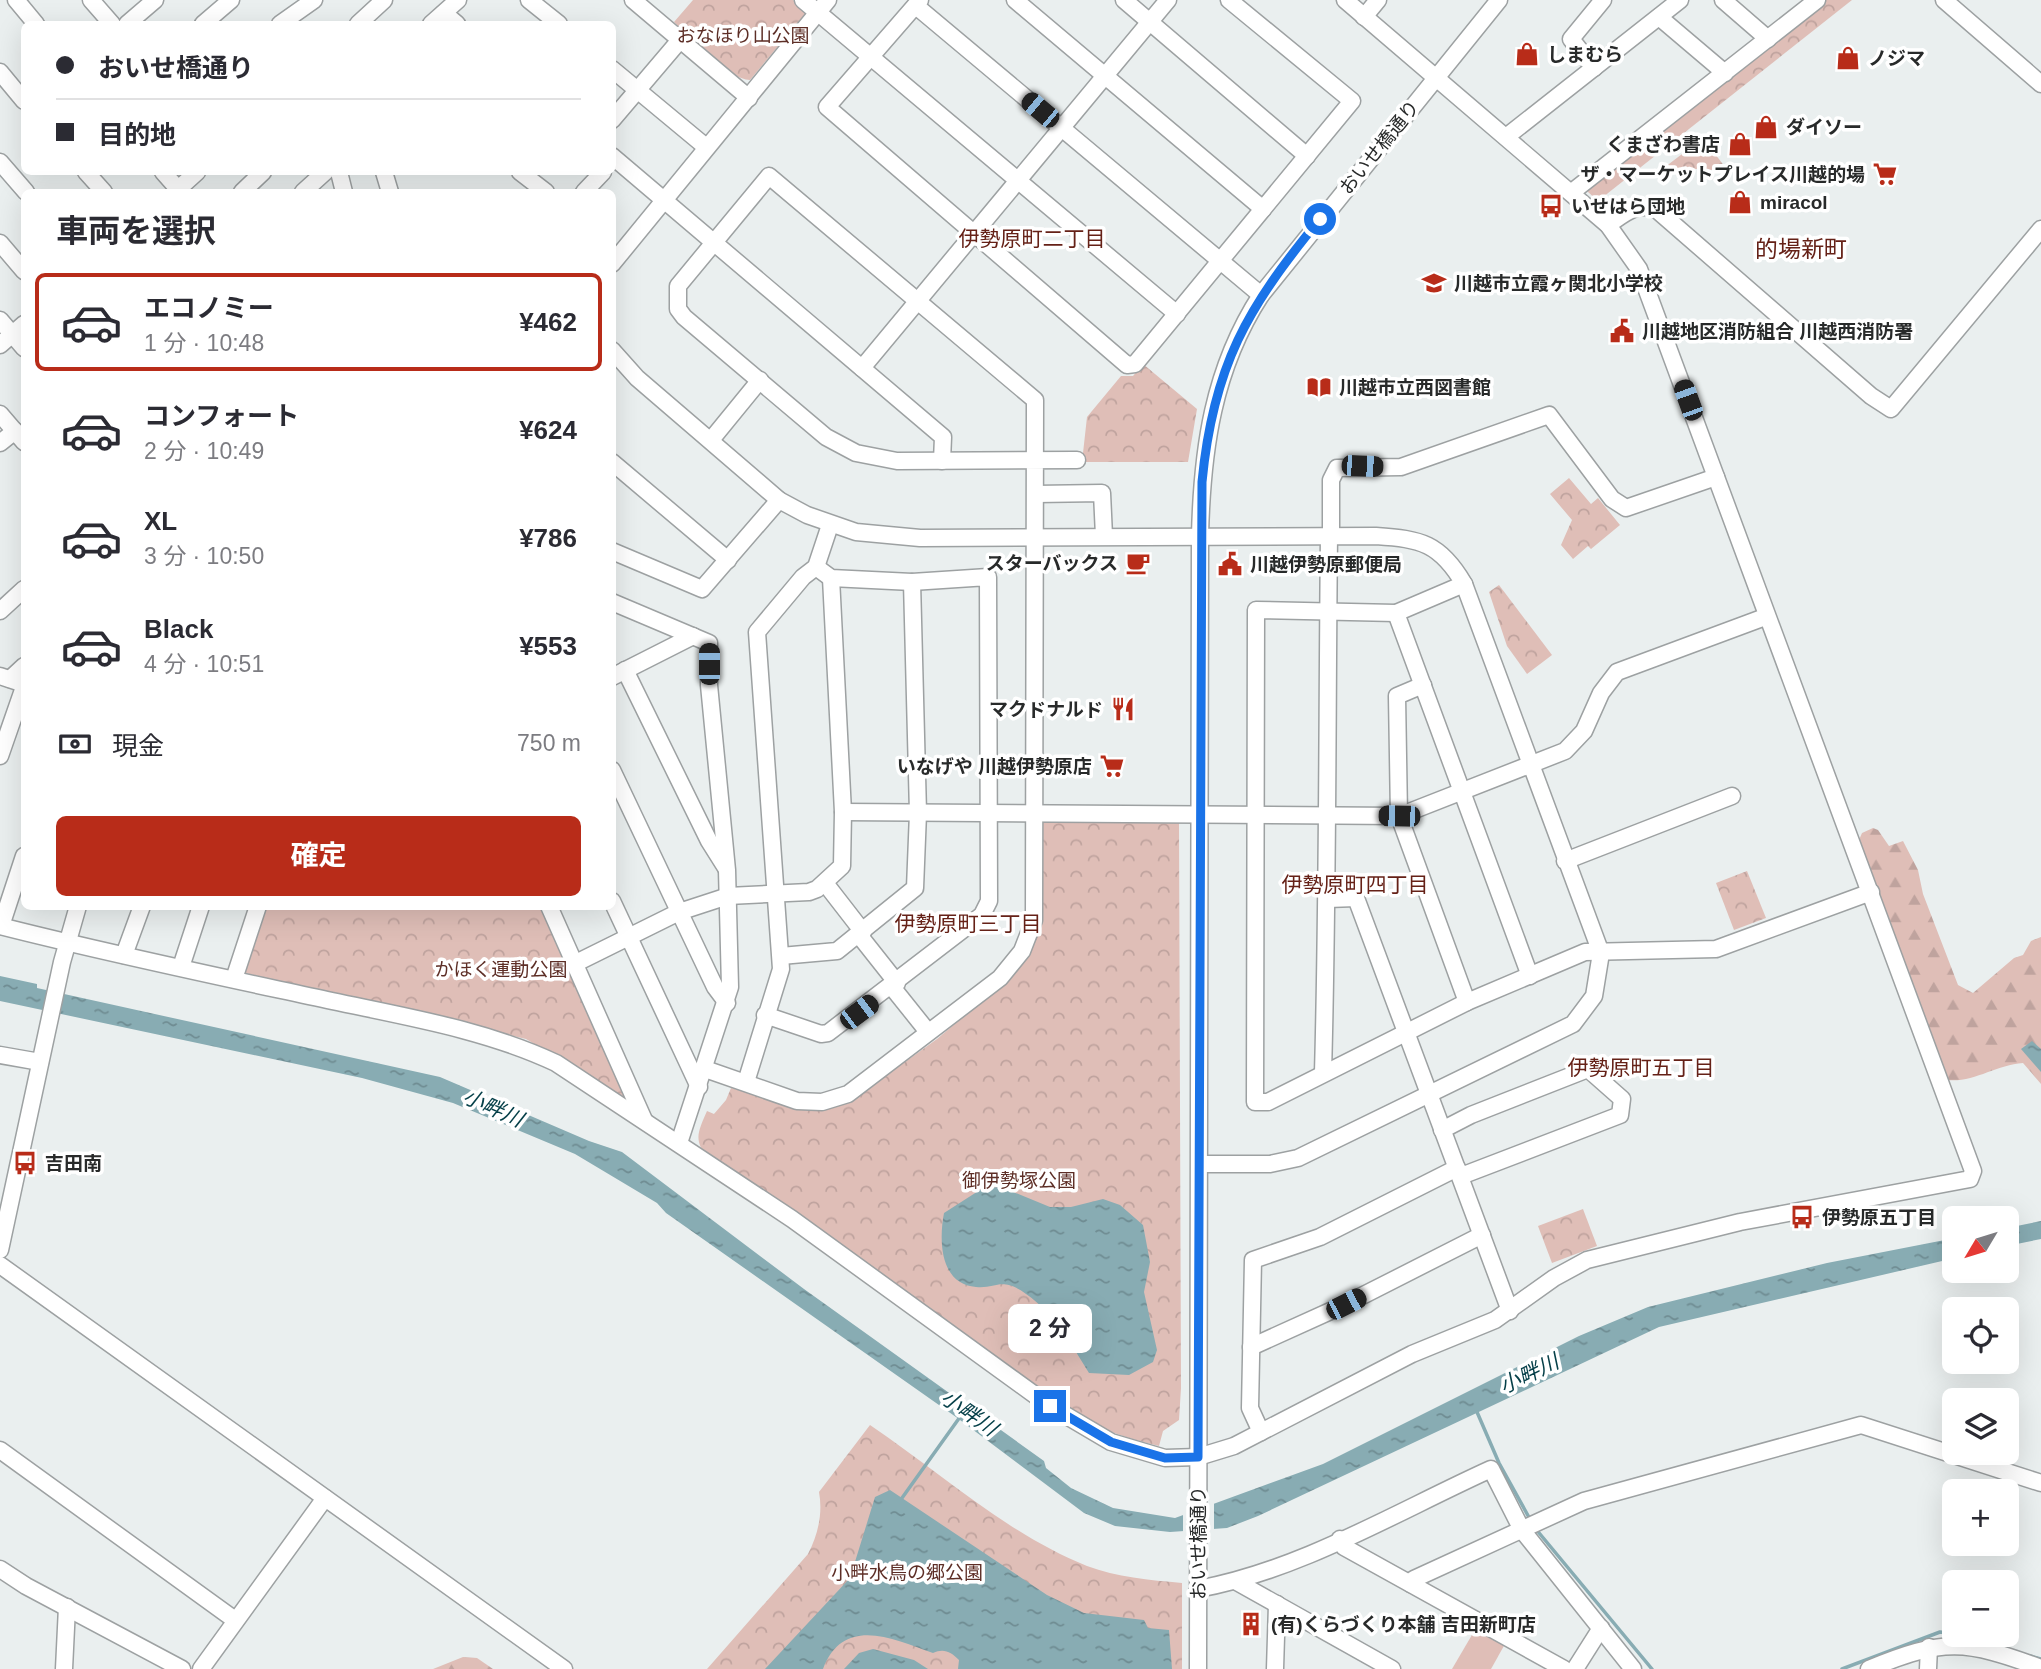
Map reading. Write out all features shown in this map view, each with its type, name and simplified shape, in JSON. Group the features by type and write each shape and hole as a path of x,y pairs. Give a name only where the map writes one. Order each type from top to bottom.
{"street":[{"path":"16,0 34,21"},
{"path":"91,0 109,21"},
{"path":"130,21 155,0"},
{"path":"206,21 231,0"},
{"path":"297,12 314,0"},
{"path":"361,21 384,0"},
{"path":"435,21 458,0"},
{"path":"529,0 555,21"},
{"path":"633,0 749,98"},
{"path":"803,0 823,6 870,58 1177,314"},
{"path":"1015,0 1264,209"},
{"path":"1124,0 1307,156"},
{"path":"862,368 1168,0"},
{"path":"1229,0 1352,102 1219,261 1135,364 1127,365 827,107 918,3 1061,128 1219,261 1261,295"},
{"path":"21,865 1,926 66,944 181,967 502,1041 556,1063 679,1143 1080,1425 1111,1442 1165,1458 1198,1463 1412,1354 1510,1311 1554,1278 1587,1260 1740,1222 1970,1179 1973,1171 1871,892 1766,617 1646,287 1629,252 1608,225 1572,192 1345,0"},
{"path":"1364,17 1378,0"},
{"name":"おいせ橋通り","path":"1198,1669 1200,536 1205,448 1217,390 1234,344 1261,295 1499,0"},
{"path":"1594,68 1572,39 1603,0"},
{"path":"1506,137 1680,0"},
{"path":"1723,0 1768,38"},
{"path":"1572,192 1817,0"},
{"path":"1944,0 2040,81"},
{"path":"616,259 823,6"},
{"path":"444,13 453,21"},
{"path":"1659,17 1725,73"},
{"path":"616,115 680,40"},
{"path":"0,72 21,97"},
{"path":"616,72 706,147"},
{"path":"616,161 943,438 942,461"},
{"path":"0,162 23,189"},
{"path":"89,175 101,189"},
{"path":"178,189 194,175"},
{"path":"245,189 260,175"},
{"path":"524,175 542,189"},
{"path":"587,189 600,175"},
{"path":"705,1069 797,1101 822,1102 848,1094 1000,978 1013,966 1029,937 1034,920 1034,537 1037,460 1035,400 919,299 769,176 678,286 678,309 827,437 856,453 897,461 942,461 1037,460 1077,460"},
{"path":"1608,225 1635,207 1647,205 1657,210 1871,396 1891,409 2041,229"},
{"path":"0,243 21,268"},
{"path":"0,320 19,329 0,345"},
{"path":"616,354 637,377 779,500 830,525 856,532 920,538 1330,535 1409,538 1431,545 1452,564 1464,584 1564,861 1601,953 1594,996 1573,1024 1283,1163 1200,1164"},
{"path":"711,440 760,380"},
{"path":"0,414 20,437 0,443"},
{"path":"1323,1073 1328,899 1328,610 1331,480 1336,468 1401,467 1549,415 1612,499 1626,508 1716,477"},
{"path":"616,465 728,560"},
{"path":"1036,494 1102,493 1104,536"},
{"path":"616,553 702,589 779,500"},
{"path":"747,1082 781,969 757,632 803,577 816,567 830,525"},
{"path":"765,1015 821,1034 828,1033 894,985 986,910 989,901 988,578 912,582 831,578 816,567"},
{"path":"574,964 679,912 728,896 809,892 825,883 842,866 843,812 831,578"},
{"path":"781,956 829,954 861,934 915,888 918,813 912,582"},
{"path":"1464,584 1396,613 1256,610 1255,1102 1268,1102 1467,1002 1585,953 1716,949 1871,892"},
{"path":"0,611 21,592"},
{"path":"616,607 709,643 709,685 727,870 730,986 727,1003 679,1143"},
{"path":"1396,613 1530,976"},
{"path":"843,812 1399,816 1565,751 1584,731 1601,693 1618,672 1766,617"},
{"path":"693,636 619,674 727,870"},
{"path":"0,756 15,682"},
{"path":"1423,685 1397,696 1399,816 1467,1002"},
{"path":"616,778 715,987 727,1003"},
{"path":"1564,861 1732,796"},
{"path":"825,883 929,1032"},
{"path":"1328,899 1356,898 1510,1311"},
{"path":"616,909 699,1087"},
{"path":"0,1250 66,944 77,910"},
{"path":"124,955 141,910"},
{"path":"181,967 200,910"},
{"path":"234,979 257,910"},
{"path":"551,910 644,1120"},
{"path":"0,1055 41,1059"},
{"path":"1261,1432 1250,1408 1253,1260 1320,1237 1459,1172 1620,1115 1622,1099 1588,1069 1471,1115 1442,1130"},
{"path":"1251,1347 1346,1304 1482,1235"},
{"path":"0,1265 564,1669"},
{"path":"1411,1584 1414,1579 1562,1509 1610,1493 1861,1425 2041,1483"},
{"path":"0,1450 235,1620"},
{"path":"1198,1581 1237,1582 1340,1539 1491,1469 1522,1530 1633,1669"},
{"path":"201,1669 325,1498"},
{"path":"1340,1539 1344,1547 1564,1669"},
{"path":"0,1569 182,1669"},
{"path":"1237,1582 1392,1669"},
{"path":"1275,1669 1277,1604"},
{"path":"64,1669 67,1608"},
{"path":"1575,1669 1601,1628"},
{"path":"1868,1669 1929,1647 1974,1646 2041,1668"},
{"path":"1928,1669 1929,1647"}],"green space":[{"name":"おなほり山公園","path":"693,0 793,0 804,9 805,14 750,80 741,78 721,66 674,22"},
{"path":"1823,0 1852,0 1598,201 1588,192 1588,187"},
{"path":"1703,138 1728,171 1665,167"},
{"path":"1143,364 1197,409 1188,462 1082,462 1087,417 1121,376 1133,376"},
{"path":"1569,478 1591,504 1598,498 1620,525 1591,549 1588,546 1573,559 1561,545 1572,520 1550,494"},
{"path":"1499,585 1552,655 1527,674 1507,646 1489,592"},
{"name":"御伊勢塚公園","path":"1179,819 1181,1388 1179,1420 1163,1431 1159,1446 1114,1433 1073,1413 924,1308 884,1276 846,1254 708,1158 700,1146 698,1136 707,1111 714,1114 726,1100 731,1088 764,1097 859,1095 937,1039 1002,984 1020,967 1036,938 1041,909 1040,821"},
{"path":"1873,828 1878,830 1889,846 1903,841 1918,870 1923,894 1958,985 1973,993 2014,958 2023,955 2031,941 2041,937 2041,1084 2023,1063 1966,1079 1947,1080 1859,840 1862,833"},
{"path":"1747,871 1766,918 1734,930 1716,883"},
{"name":"かほく運動公園","path":"265,910 543,910 635,1104 526,1039 245,973"},
{"path":"1583,1209 1597,1246 1552,1263 1538,1226"},
{"name":"小畔水鳥の郷公園","path":"870,1425 975,1502 1058,1553 1110,1573 1182,1583 1182,1669 707,1669 808,1554 819,1524 819,1492"},
{"path":"1476,1628 1505,1644 1491,1669 1452,1669"},
{"path":"463,1657 477,1658 493,1669 433,1669"}],"water":[{"name":"小畔川","path":"0,976 37,984 37,988 440,1077 589,1141 622,1152 804,1289 1044,1461 1046,1468 1071,1488 1113,1508 1175,1518 1323,1464 1579,1336 1648,1307 1827,1263 1942,1241 1942,1261 1659,1327 1258,1516 1227,1528 1170,1532 1115,1526 1084,1513 956,1417 666,1213 657,1203 575,1154 453,1103 362,1078 0,1001"},
{"path":"2032,1041 2041,1049 2041,1072 2021,1049"},
{"path":"1001,1187 1050,1207 1071,1207 1103,1199 1120,1205 1143,1225 1150,1262 1144,1292 1157,1350 1153,1362 1129,1375 1089,1373 1054,1320 1026,1294 1005,1284 976,1287 955,1278 944,1259 944,1213 983,1188"},
{"path":"2041,1221 2041,1239 2020,1243 2020,1225"},
{"path":"890,1490 1047,1595 1084,1613 1144,1620 1148,1628 1169,1630 1172,1669 958,1669 959,1660 947,1652 933,1653 887,1638 857,1636 844,1641 832,1652 823,1669 765,1669 850,1578 875,1497"},
{"path":"873,1649 914,1660 928,1669 844,1669 859,1653"}],"pier":[{"path":"1214,1500 1214,1532 1183,1534 1183,1511"}],"waterway":[{"path":"1477,1412 1499,1463 1531,1521"},
{"name":"小畔川","path":"902,1498 960,1417"},
{"path":"1535,1528 1652,1669"},
{"path":"1842,1669 1942,1632"},
{"path":"2030,1656 2041,1659"}],"place":[{"name":"しまむら","path":"1527,54"},
{"name":"ノジマ","path":"1848,58"},
{"name":"ダイソー","path":"1766,127"},
{"name":"くまざわ書店","path":"1740,144"},
{"name":"ザ・マーケットプレイス川越的場","path":"1885,174"},
{"name":"miracol","path":"1740,202"},
{"name":"いせはら団地","path":"1551,206"},
{"name":"川越市立霞ヶ関北小学校","path":"1434,283"},
{"name":"川越地区消防組合 川越西消防署","path":"1622,331"},
{"name":"川越市立西図書館","path":"1319,387"},
{"name":"スターバックス","path":"1138,563"},
{"name":"川越伊勢原郵便局","path":"1230,564"},
{"name":"マクドナルド","path":"1123,709"},
{"name":"いなげや 川越伊勢原店","path":"1112,766"},
{"name":"吉田南","path":"25,1163"},
{"name":"伊勢原五丁目","path":"1802,1217"},
{"name":"(有)くらづくり本舗 吉田新町店","path":"1251,1624"}],"district":[{"name":"伊勢原町二丁目","path":"1032,239"},
{"name":"的場新町","path":"1801,249"},
{"name":"伊勢原町四丁目","path":"1355,885"},
{"name":"伊勢原町三丁目","path":"968,924"},
{"name":"伊勢原町五丁目","path":"1641,1068"}],"route":[{"path":"1050,1406 1111,1442 1165,1458 1198,1457 1199,679 1200,536 1205,448 1217,390 1245,322 1261,295 1320,219"}]}
